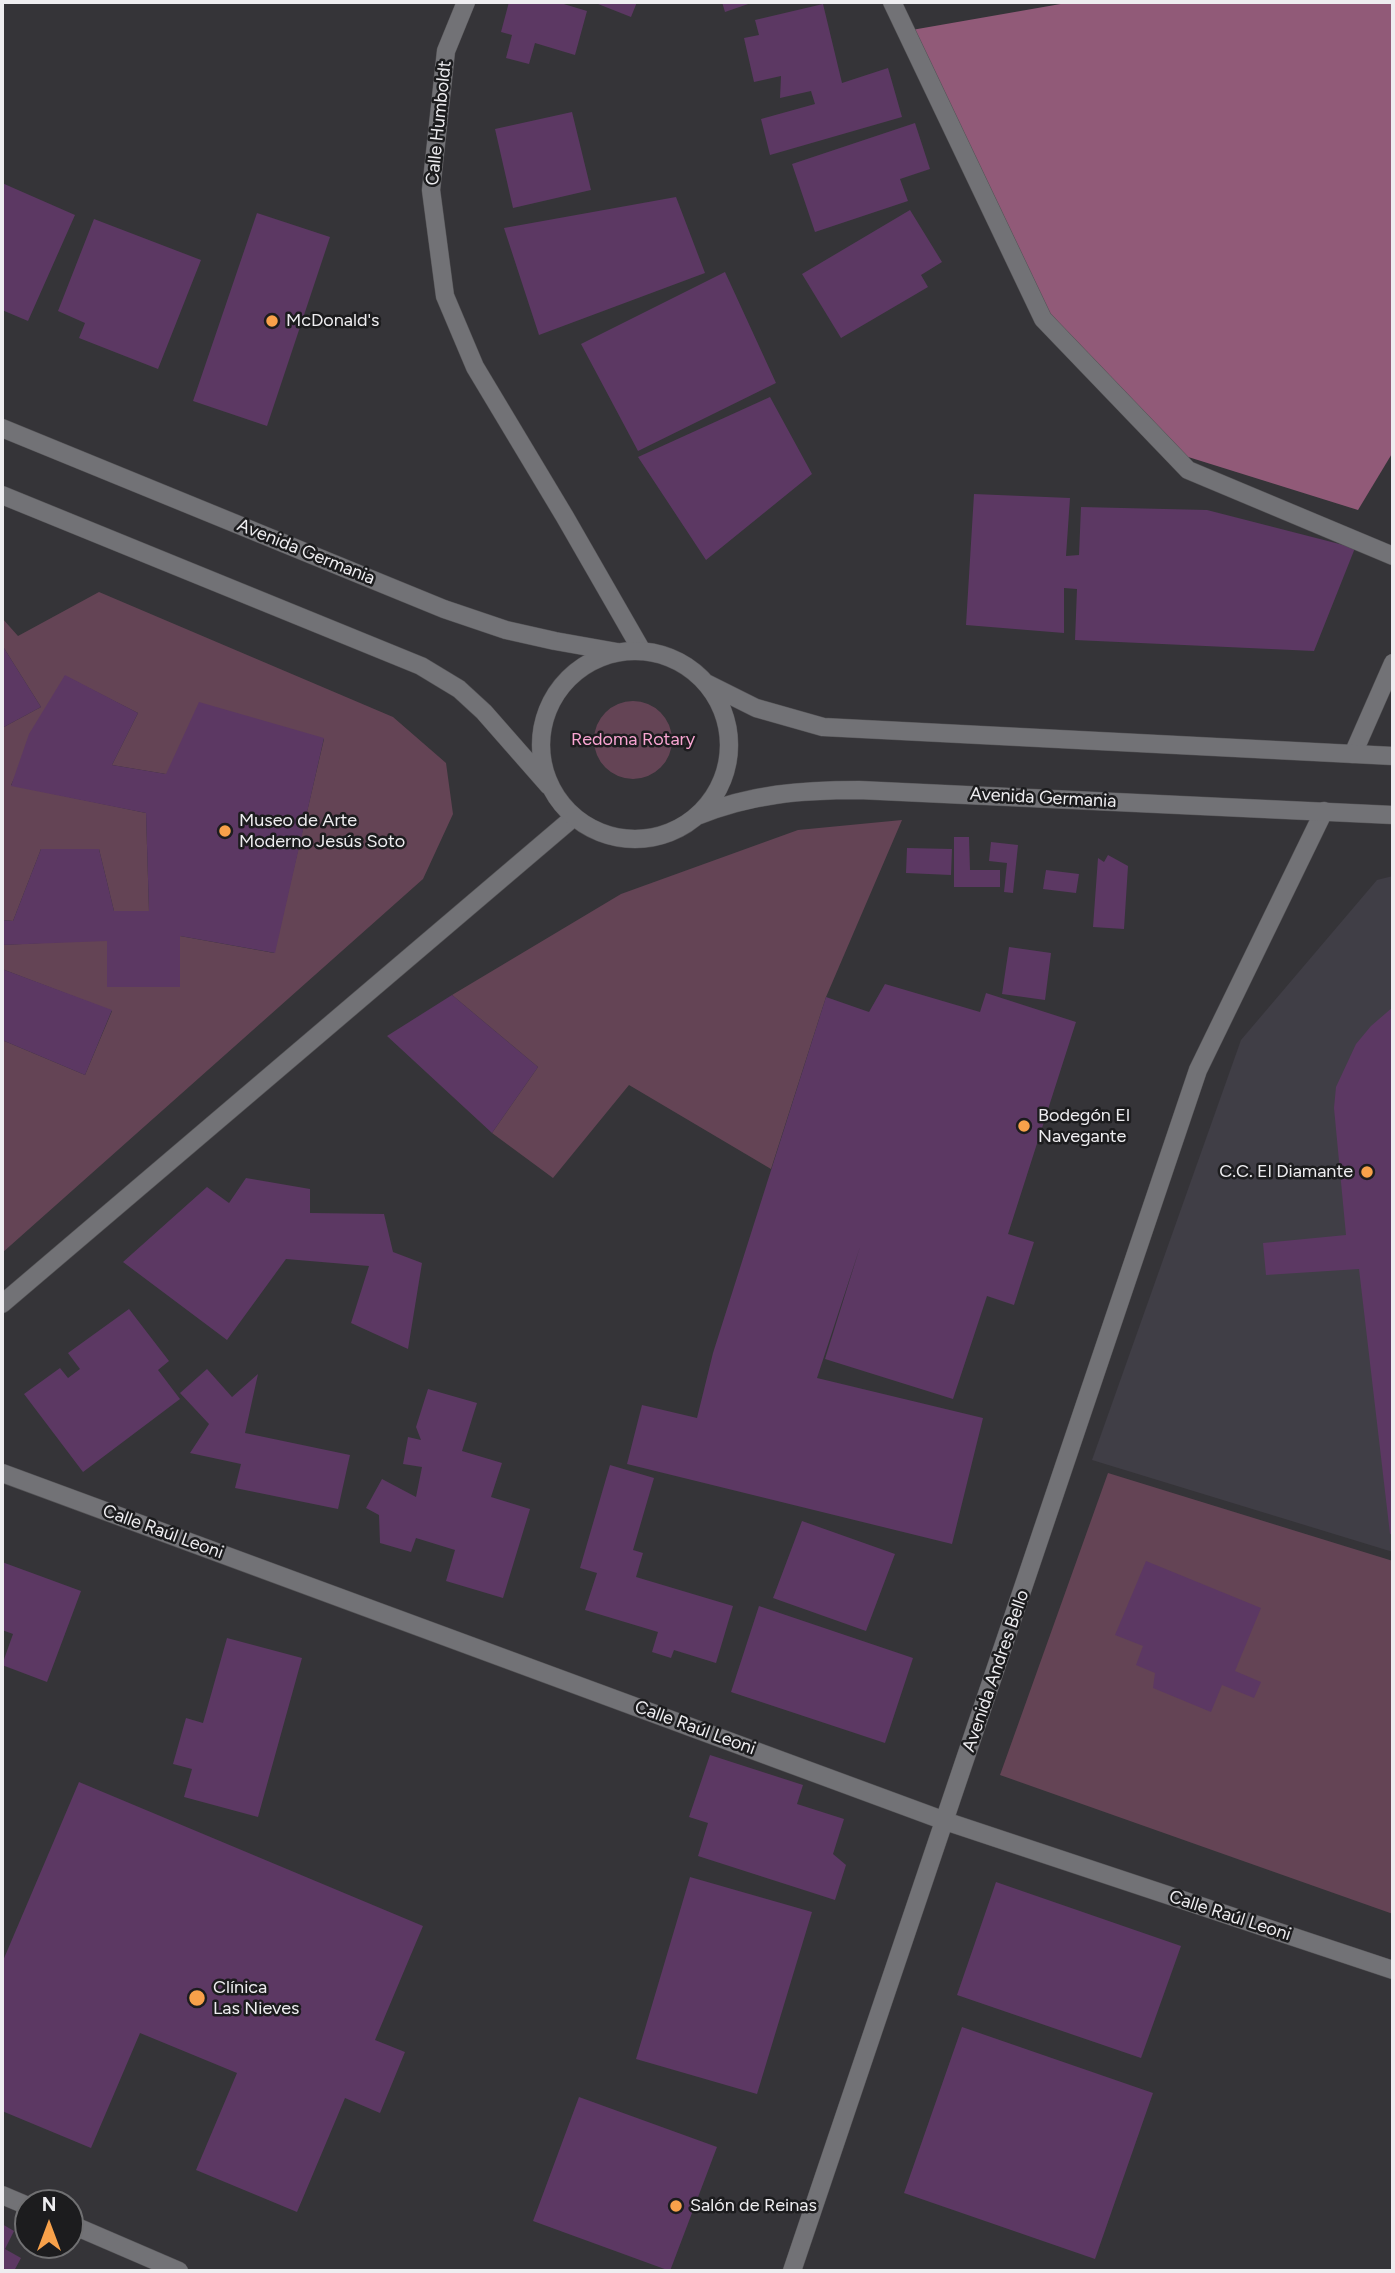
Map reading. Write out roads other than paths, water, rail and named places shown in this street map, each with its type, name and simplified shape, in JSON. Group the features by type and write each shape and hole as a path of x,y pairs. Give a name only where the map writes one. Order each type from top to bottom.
{"street":[{"name":"Calle Humboldt","path":"466,2 446,51 431,190 445,296 475,367 642,650"},
{"path":"892,2 1044,319 1188,470 1393,556"},
{"name":"Avenida Germania","path":"2,428 444,609 506,629 617,652"},
{"path":"2,495 421,666 459,689 514,744 563,807 574,817 603,834 628,839 653,837 676,830 696,816 713,797 725,776 729,751 728,727 720,704 706,683 688,666 666,655 642,650 617,652 593,660 572,673 556,691 545,713 540,738 541,763 549,786"},
{"path":"1353,754 1393,663"},
{"path":"706,683 756,708 823,727 1393,756"},
{"name":"Avenida Germania","path":"696,816 751,797 816,790 873,790 1393,815"},
{"name":"Avenida Andres Bello","path":"792,2271 1198,1070 1324,811"},
{"path":"2,1304 574,817"},
{"name":"Calle Raúl Leoni","path":"2,1473 946,1821 1393,1970"},
{"path":"84,2230 179,2271"}],"place":[{"name":"McDonald's","path":"272,321"},
{"name":"Museo de Arte Moderno Jesús Soto","path":"225,831"},
{"name":"Bodegón El Navegante","path":"1024,1126"},
{"name":"C.C. El Diamante","path":"1367,1172"},
{"name":"Clínica Las Nieves","path":"197,1998"},
{"name":"Salón de Reinas","path":"676,2206"}],"park label":[{"name":"Redoma Rotary","path":"633,740"}]}
